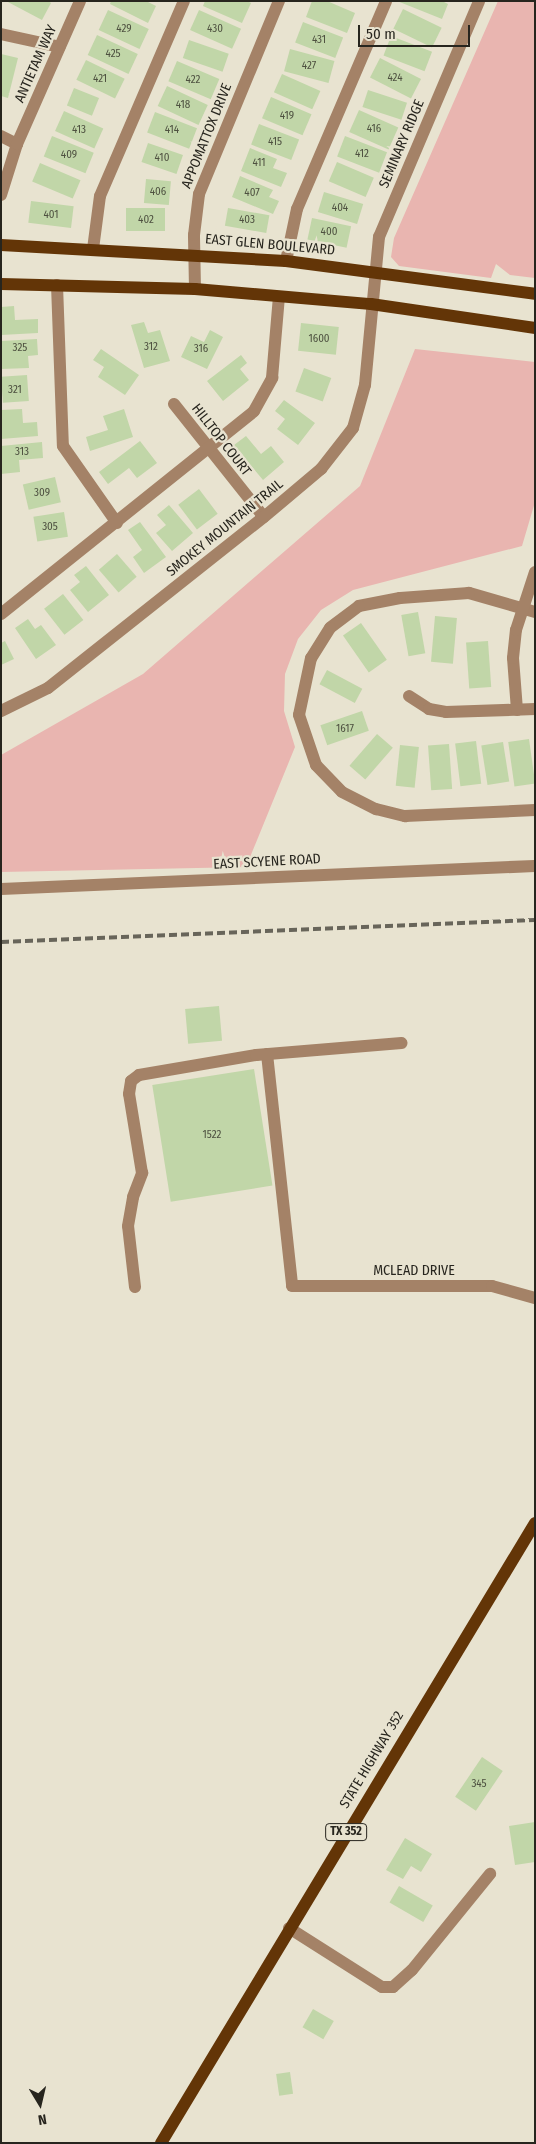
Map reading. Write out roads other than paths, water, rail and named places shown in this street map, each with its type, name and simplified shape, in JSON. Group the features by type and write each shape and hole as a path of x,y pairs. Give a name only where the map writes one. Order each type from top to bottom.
{"main road":[{"name":"EAST GLEN BOULEVARD","path":"1,244 194,254 286,261 375,270 535,294"},
{"path":"1,284 195,289 371,304 535,328"},
{"name":"STATE HIGHWAY 352","path":"161,2143 288,1928 535,1522"}],"street":[{"name":"ANTIETAM WAY","path":"1,195 17,144 80,1"},
{"path":"92,249 100,196 184,1"},
{"name":"APPOMATTOX DRIVE","path":"195,289 194,254 199,194 279,1"},
{"path":"286,261 296,209 386,1"},
{"name":"SEMINARY RIDGE","path":"371,304 379,237 479,1"},
{"path":"1,34 60,47"},
{"path":"1,136 17,144"},
{"path":"57,285 63,446 117,523"},
{"path":"1,614 210,450 254,411 268,390 279,297"},
{"name":"SMOKEY MOUNTAIN TRAIL","path":"1,711 48,688 264,517 321,469 353,428 365,385 371,304"},
{"name":"HILLTOP COURT","path":"174,404 264,517"},
{"path":"517,710 513,658 529,610 535,572"},
{"path":"529,610 469,593 400,598 359,606 330,628 311,658 299,715 316,765 342,792 376,809 405,816 535,810"},
{"path":"409,696 429,709 446,712 535,709"},
{"name":"EAST SCYENE ROAD","path":"1,889 535,866"},
{"path":"134,1286 128,1226 133,1197 142,1173 129,1094 131,1080 139,1075 267,1054 402,1043"},
{"name":"MCLEAD DRIVE","path":"267,1054 292,1286 492,1286 535,1298"},
{"path":"288,1928 382,1987 393,1987 412,1970 490,1874"}],"railway":[{"path":"1,942 535,920"}]}
